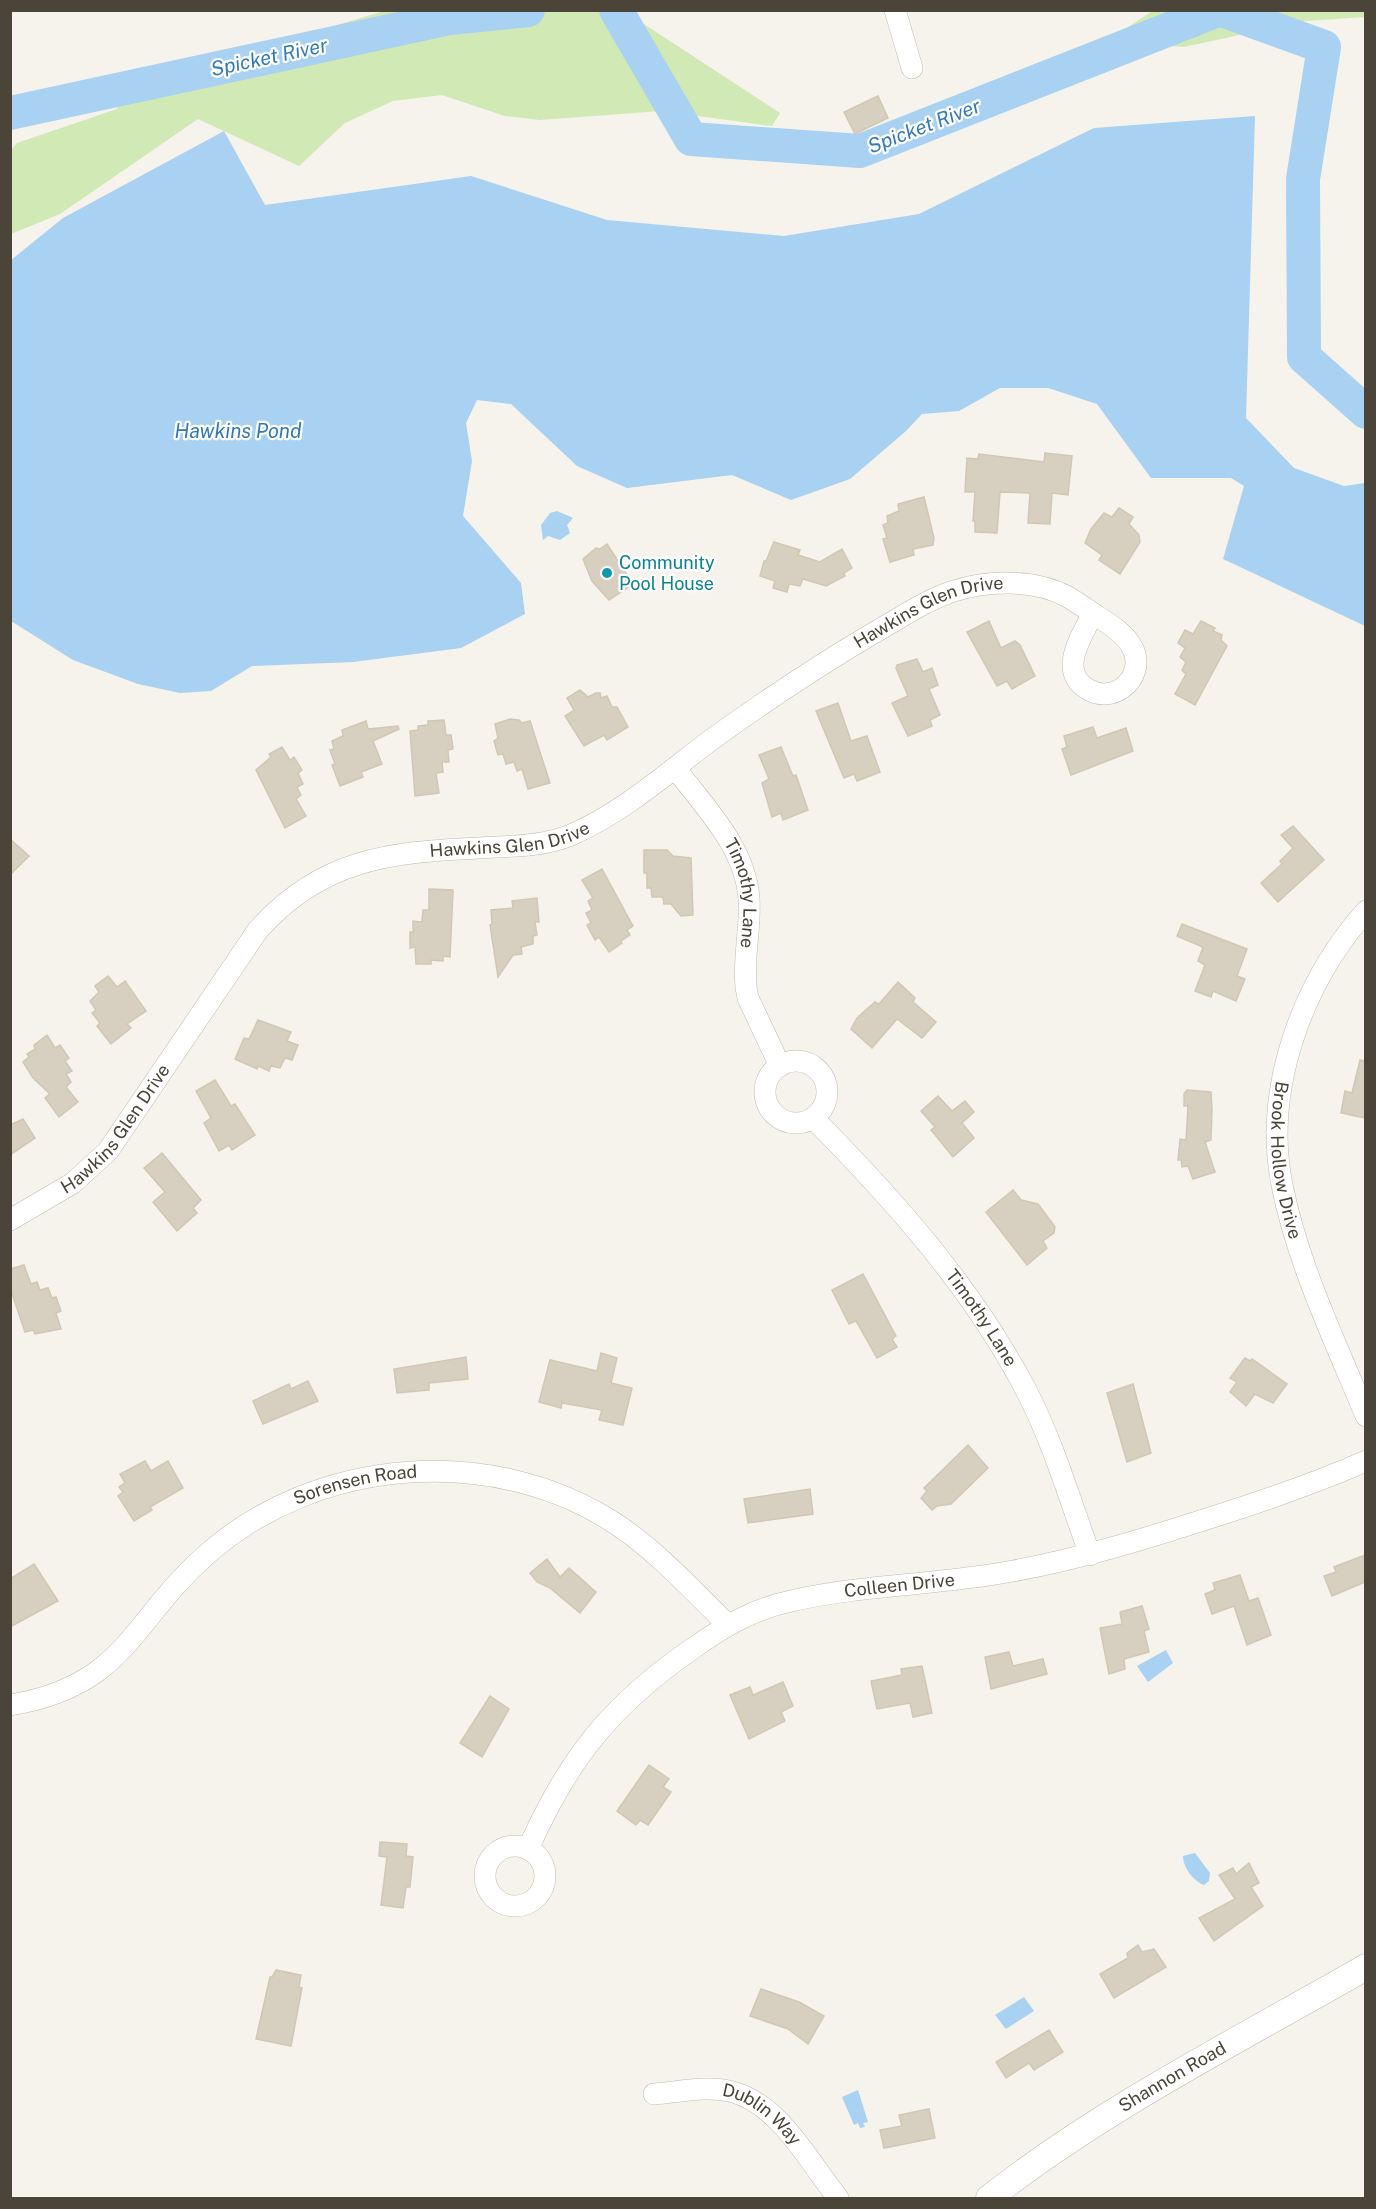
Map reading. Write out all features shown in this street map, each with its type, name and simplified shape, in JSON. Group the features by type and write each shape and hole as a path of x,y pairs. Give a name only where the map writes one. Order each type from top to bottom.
{"street":[{"path":"895,10 912,68"},
{"name":"Hawkins Glen Drive","path":"10,1220 73,1183 108,1151 252,937 279,907 302,889 341,869 383,856 527,845 558,840 596,822 675,768 772,695 852,646 946,594 983,585 1036,586 1068,597 1093,614"},
{"name":"Timothy Lane","path":"675,768 721,828 744,871 749,899 746,987 780,1066"},
{"name":"Brook Hollow Drive","path":"1365,911 1345,935 1321,972 1303,1011 1290,1053 1281,1096 1277,1139 1282,1183 1292,1227 1365,1416"},
{"path":"789,1062 804,1062 821,1073 827,1087 827,1097 824,1107 813,1118 804,1122 789,1122 775,1114 769,1107 767,1082 780,1066 789,1062"},
{"name":"Timothy Lane","path":"813,1118 862,1168 925,1240 966,1292 1000,1344 1040,1421 1090,1555"},
{"name":"Colleen Drive","path":"528,1849 545,1810 570,1767 597,1731 624,1702 657,1673 728,1624 748,1614 789,1601 832,1593 1011,1572 1090,1555 1276,1496 1365,1461"},
{"name":"Sorensen Road","path":"10,1705 60,1692 97,1673 128,1644 184,1576 237,1530 309,1493 341,1482 374,1476 447,1471 484,1474 520,1482 587,1507 644,1545 728,1624"},
{"name":"Shannon Road","path":"989,2199 1065,2145 1160,2085 1365,1966"},
{"name":"Dublin Way","path":"654,2094 704,2089 731,2091 754,2100 772,2115 838,2199"}],"green space":[{"path":"1154,10 1365,10 1366,17 1304,21 1184,47 1109,42 1119,38 1125,29"},
{"path":"384,11 624,11 780,113 772,126 661,111 540,120 505,116 442,95 393,101 345,123 299,166 198,119 60,214 11,234 11,150 17,143 117,109 118,104 220,60"}],"water":[{"name":"Hawkins Pond","path":"1255,116 1246,418 1294,468 1344,486 1365,483 1365,626 1223,559 1244,486 1231,478 1151,478 1097,404 1048,388 1000,388 959,411 922,414 906,431 850,479 791,500 732,475 627,488 577,466 511,404 477,400 466,423 472,461 463,516 521,583 525,614 461,648 353,662 252,666 211,691 180,693 138,684 73,660 11,621 11,260 63,218 224,131 265,205 471,176 607,220 784,236 919,214 1094,128"},
{"path":"557,511 573,518 567,525 570,533 560,540 548,536 543,540 541,525 550,513"},
{"path":"1166,1650 1173,1663 1148,1682 1137,1666"},
{"path":"1195,1853 1210,1873 1209,1881 1204,1885 1193,1877 1183,1860 1183,1856"},
{"path":"1024,1997 1034,2011 1006,2029 995,2015"},
{"path":"858,2090 868,2122 863,2123 865,2127 860,2128 858,2123 854,2125 842,2097"}],"building":[{"path":"878,96 888,118 855,134 844,112"},
{"path":"1045,453 1072,456 1068,495 1052,493 1050,524 1028,523 1030,493 1000,492 997,533 975,532 975,521 973,521 975,492 965,492 967,458 978,459 979,454 1044,462"},
{"path":"924,497 934,538 933,545 913,549 914,555 890,562 883,539 887,538 883,525 888,523 887,516 899,511 898,504"},
{"path":"1119,508 1133,517 1129,524 1139,535 1140,542 1120,574 1099,560 1102,555 1085,543 1091,529 1104,513 1112,517"},
{"path":"774,542 800,550 798,555 820,562 842,549 852,568 844,573 845,576 826,586 803,579 800,586 789,584 787,592 773,588 775,581 760,576 764,561"},
{"name":"Community Pool House","path":"607,544 633,584 609,600 592,581 583,559 596,548 600,549"},
{"path":"989,621 1001,648 1015,641 1020,645 1035,676 1012,689 1007,681 997,686 967,632"},
{"path":"1201,621 1215,628 1213,631 1222,635 1221,640 1227,646 1195,705 1175,694 1186,674 1182,670 1186,662 1180,657 1185,648 1178,643 1185,630 1193,634"},
{"path":"917,659 923,672 932,668 938,685 929,689 940,715 930,720 932,726 908,736 892,703 908,696 896,668 897,665"},
{"path":"580,690 588,697 596,693 600,693 601,698 607,696 612,707 617,707 628,727 607,740 604,735 584,746 565,716 574,710 567,698"},
{"path":"838,703 851,741 867,736 880,772 857,781 854,774 844,778 816,711"},
{"path":"510,719 519,720 522,723 530,721 550,783 528,789 522,769 517,771 514,762 506,764 503,754 498,755 494,741 498,738 495,724"},
{"path":"444,720 446,735 451,735 453,749 448,750 449,762 442,762 443,772 436,773 439,793 415,796 410,731 418,730 418,726 428,725 428,721"},
{"path":"366,721 368,729 398,726 399,729 373,741 382,764 361,772 363,777 340,786 332,765 335,764 330,750 334,749 332,741 343,736 342,730"},
{"path":"1093,727 1097,738 1126,728 1133,751 1071,775 1062,749 1067,747 1064,736"},
{"path":"282,747 290,760 294,757 302,770 298,773 303,784 297,787 301,795 296,799 306,816 285,828 256,770 271,757 269,754"},
{"path":"781,747 793,776 796,775 808,810 783,820 781,813 772,817 762,783 769,779 759,755"},
{"path":"1293,826 1324,860 1278,902 1261,883 1282,864 1280,861 1293,848 1281,835"},
{"path":"10,839 29,856 10,875"},
{"path":"644,850 667,850 673,856 691,858 693,915 681,916 671,904 664,904 663,897 652,897 651,888 647,888 647,873 644,873"},
{"path":"602,869 633,926 627,930 630,935 609,952 599,937 595,940 587,925 591,923 586,913 592,910 588,901 593,898 582,880"},
{"path":"429,889 453,890 450,957 443,956 443,961 431,960 431,964 416,964 415,947 410,948 410,932 413,932 413,921 422,922 423,910 429,910"},
{"path":"537,898 539,922 535,922 537,935 533,936 533,944 521,947 522,954 513,955 498,977 490,925 492,924 491,910 513,908 512,901"},
{"path":"1182,924 1247,949 1237,976 1245,979 1236,1001 1213,991 1211,997 1195,991 1205,965 1198,961 1203,947 1177,936"},
{"path":"108,976 117,987 125,981 146,1011 127,1024 131,1028 111,1044 97,1026 100,1023 92,1013 96,1010 90,1001 99,992 95,986"},
{"path":"898,982 915,998 913,1002 936,1022 922,1038 897,1019 872,1048 851,1029 857,1018 875,1002 879,1004"},
{"path":"258,1020 291,1032 287,1041 298,1045 292,1060 285,1058 280,1068 271,1066 269,1071 258,1066 257,1069 235,1059 244,1038 249,1039"},
{"path":"47,1035 55,1048 60,1045 69,1058 65,1061 72,1071 66,1074 71,1082 66,1087 78,1102 59,1117 45,1098 50,1094 33,1078 23,1062 29,1057 27,1054 35,1049 34,1045"},
{"path":"1360,1060 1365,1061 1365,1118 1341,1113 1345,1091 1352,1093"},
{"path":"215,1080 231,1106 235,1104 255,1135 232,1150 229,1145 219,1151 204,1123 211,1118 196,1091"},
{"path":"1187,1090 1211,1092 1211,1140 1205,1142 1215,1172 1193,1179 1188,1166 1182,1167 1181,1160 1178,1160 1180,1139 1186,1140 1188,1106 1184,1106 1184,1094"},
{"path":"938,1096 952,1111 965,1101 974,1112 962,1123 974,1138 953,1157 931,1130 935,1127 921,1111"},
{"path":"23,1119 35,1138 10,1155 10,1125"},
{"path":"162,1153 201,1200 193,1208 197,1213 177,1231 153,1202 165,1192 144,1168"},
{"path":"1013,1190 1021,1200 1038,1204 1055,1227 1054,1233 1043,1241 1047,1248 1027,1265 986,1212"},
{"path":"24,1265 31,1284 37,1282 40,1290 48,1288 52,1298 56,1297 61,1311 56,1313 61,1329 35,1334 33,1330 25,1332 10,1288 10,1269"},
{"path":"863,1274 896,1336 892,1339 897,1347 877,1358 856,1321 849,1324 832,1290"},
{"path":"601,1353 617,1358 611,1383 632,1388 623,1425 599,1420 602,1410 562,1403 561,1408 539,1402 550,1360 597,1371"},
{"path":"466,1357 468,1379 429,1383 429,1390 397,1393 394,1369"},
{"path":"1245,1358 1250,1361 1252,1359 1287,1384 1273,1403 1255,1394 1246,1406 1230,1392 1237,1382 1230,1378"},
{"path":"308,1381 318,1401 263,1424 253,1401 289,1384 291,1389"},
{"path":"1133,1384 1151,1453 1127,1462 1107,1393"},
{"path":"968,1445 988,1468 951,1504 937,1506 932,1510 921,1498 927,1491 924,1488"},
{"path":"145,1461 151,1471 168,1461 183,1488 150,1507 152,1510 134,1521 118,1496 123,1492 119,1487 125,1483 120,1474"},
{"path":"810,1489 813,1514 748,1523 744,1499"},
{"path":"1365,1555 1365,1582 1332,1596 1324,1576 1336,1572 1334,1567"},
{"path":"547,1559 560,1577 569,1568 596,1592 580,1613 550,1588 537,1582 530,1573"},
{"path":"34,1564 58,1601 10,1627 10,1579"},
{"path":"1240,1575 1249,1601 1258,1598 1271,1635 1247,1645 1234,1606 1212,1614 1205,1594 1215,1590 1213,1583"},
{"path":"1142,1606 1149,1629 1144,1631 1149,1652 1124,1659 1125,1669 1109,1674 1100,1628 1122,1624 1120,1612"},
{"path":"1009,1652 1013,1666 1043,1659 1047,1674 991,1689 985,1657"},
{"path":"922,1666 932,1713 913,1717 910,1703 877,1709 871,1681 902,1675 901,1669"},
{"path":"783,1682 793,1706 781,1712 785,1721 749,1739 730,1695 750,1687 753,1695"},
{"path":"490,1696 509,1709 482,1757 460,1743"},
{"path":"649,1765 669,1779 663,1787 671,1792 648,1825 640,1820 636,1825 617,1811"},
{"path":"380,1842 407,1844 406,1856 413,1857 410,1887 406,1887 403,1908 381,1905 387,1857 379,1856"},
{"path":"1249,1863 1259,1883 1251,1887 1263,1906 1214,1941 1199,1918 1235,1899 1219,1875 1233,1868 1236,1874"},
{"path":"1138,1945 1142,1952 1154,1949 1166,1967 1114,1998 1100,1974 1128,1958 1127,1953"},
{"path":"276,1970 301,1975 299,1987 302,1988 291,2046 256,2039 270,1977"},
{"path":"761,1989 799,2002 824,2016 808,2044 788,2029 750,2016"},
{"path":"1049,2030 1063,2052 1034,2070 1029,2063 1006,2078 996,2062"},
{"path":"929,2109 935,2138 884,2148 880,2130 902,2126 899,2115"}],"waterway":[{"name":"Spicket River","path":"10,113 450,18 528,10"},
{"name":"Spicket River","path":"616,10 691,139 860,151 1218,10"},
{"name":"Spicket River","path":"1222,10 1324,47 1303,179 1304,357 1366,412"}],"place":[{"name":"Community Pool House","path":"607,573"}]}
